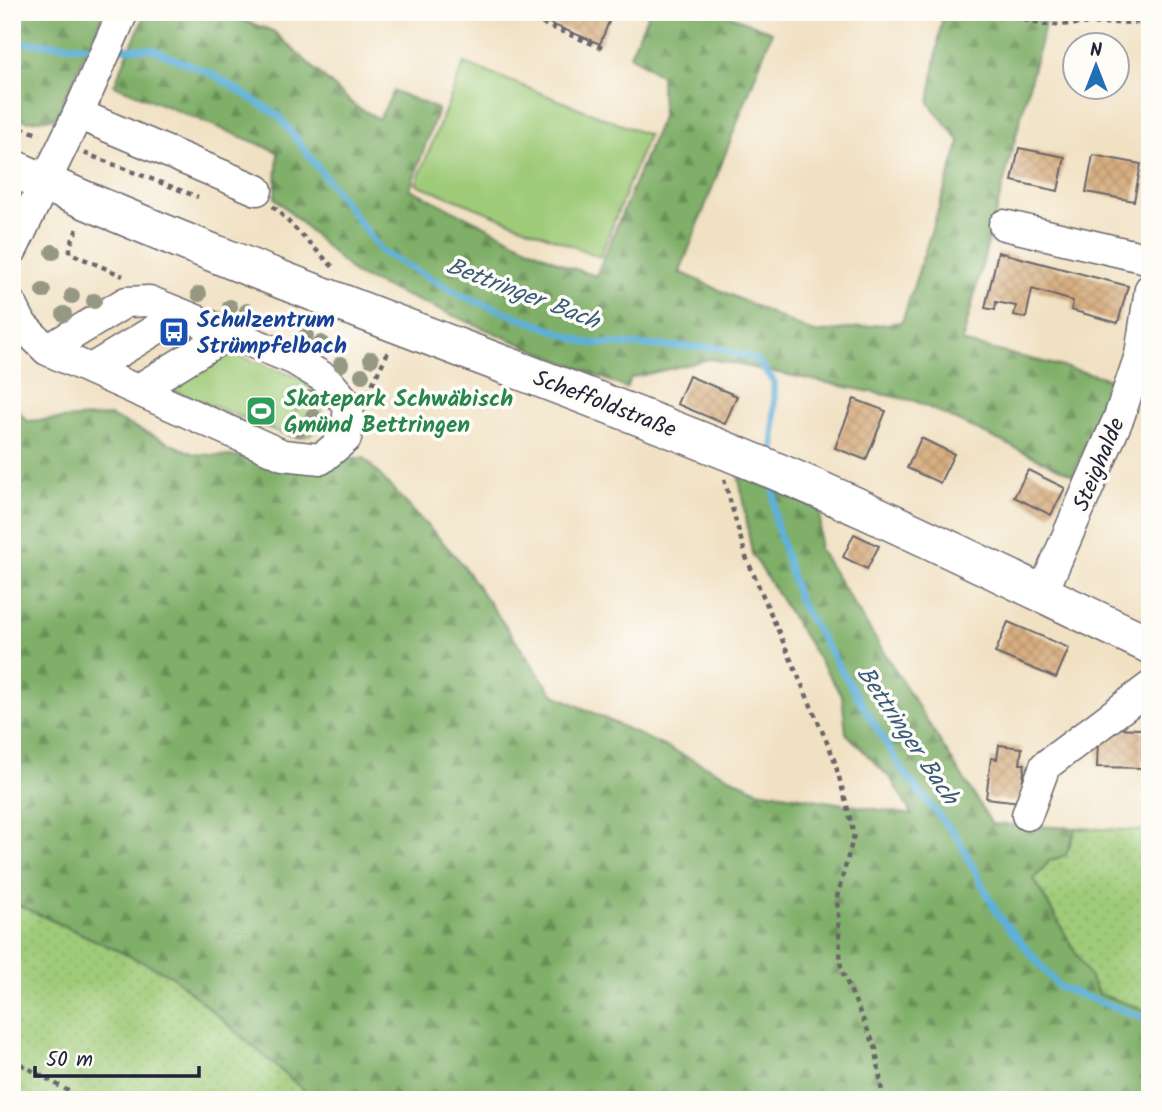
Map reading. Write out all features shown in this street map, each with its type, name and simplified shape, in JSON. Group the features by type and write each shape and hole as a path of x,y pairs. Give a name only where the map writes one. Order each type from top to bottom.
{"main road":[{"name":"Scheffoldstraße","path":"12,168 309,291 568,387 736,466 813,486 1150,645"}],"street":[{"path":"12,250 31,205 46,183 124,12"},
{"path":"83,103 257,190"},
{"path":"1004,225 1150,259"},
{"name":"Steighalde","path":"1042,594 1119,417 1139,355 1150,289"},
{"path":"12,305 22,325 47,350 284,455 321,459 346,438 349,406 326,379 293,359 149,300 126,302 47,350"},
{"path":"91,369 181,314"},
{"path":"137,390 230,333"},
{"path":"1027,815 1045,766 1150,687"}],"path":[{"path":"513,12 605,49"},
{"path":"995,12 1043,25 1150,22"},
{"path":"112,163 198,197"},
{"path":"78,229 69,246 70,253 134,281"},
{"path":"736,466 746,557 833,756 854,835 837,897 841,969 876,1049 883,1100"},
{"path":"12,1059 84,1100"}],"green space":[{"path":"12,12 104,12 56,118 27,121 12,115"},
{"path":"146,12 219,12 273,31 355,106 379,119 394,91 438,109 410,189 566,266 596,276 662,117 661,76 630,55 649,12 721,12 772,32 680,272 814,333 902,322 960,142 929,103 943,12 1109,12 1048,13 962,342 1112,379 1073,475 915,401 710,359 631,378 626,388 356,275 275,198 278,152 114,85"},
{"path":"464,63 648,135 600,257 416,184"},
{"name":"Skatepark Schwäbisch Gmünd Bettringen","path":"228,352 308,381 286,435 167,388"},
{"path":"308,381 322,397 322,425 306,436 286,435"},
{"path":"12,403 27,421 110,416 194,454 322,462 364,458 459,560 553,694 757,790 912,815 891,779 846,733 842,696 752,554 738,473 821,511 819,549 992,824 1076,828 1066,855 1049,861 1034,879 1099,994 1150,1012 1150,1100 315,1100 171,975 12,902"},
{"path":"1076,828 1150,831 1150,1012 1099,994 1034,879 1049,861 1066,855"},
{"path":"12,902 171,975 315,1100 12,1100"}],"building":[{"path":"522,12 613,12 600,44"},
{"path":"1019,148 1065,157 1058,191 1012,181"},
{"path":"1093,155 1141,164 1134,201 1086,192"},
{"path":"998,252 1128,286 1118,323 1071,310 1073,301 1032,289 1026,318 1014,315 1016,306 996,302 995,310 985,308"},
{"path":"689,376 737,396 725,424 677,404"},
{"path":"854,399 886,411 866,460 835,448"},
{"path":"921,438 954,454 940,483 907,468"},
{"path":"1028,470 1065,488 1051,515 1014,497"},
{"path":"854,534 879,546 867,569 843,557"},
{"path":"1008,622 1069,648 1056,678 995,653"},
{"path":"1111,728 1142,729 1142,768 1097,767 1098,739"},
{"path":"999,745 1022,748 1020,764 1025,764 1020,802 986,798 991,758 997,759"}],"waterway":[{"name":"Bettringer Bach","path":"12,42 98,47"},
{"name":"Bettringer Bach","path":"117,48 152,49 214,75 279,116 382,252 463,296 587,343 718,348 757,360 774,382 774,460"},
{"name":"Bettringer Bach","path":"774,483 775,520 799,601 904,773 959,840 998,915 1059,987 1150,1020"}],"place":[{"name":"Schulzentrum Strümpfelbach","path":"174,332"},
{"name":"Skatepark Schwäbisch Gmünd Bettringen","path":"261,411"}]}
